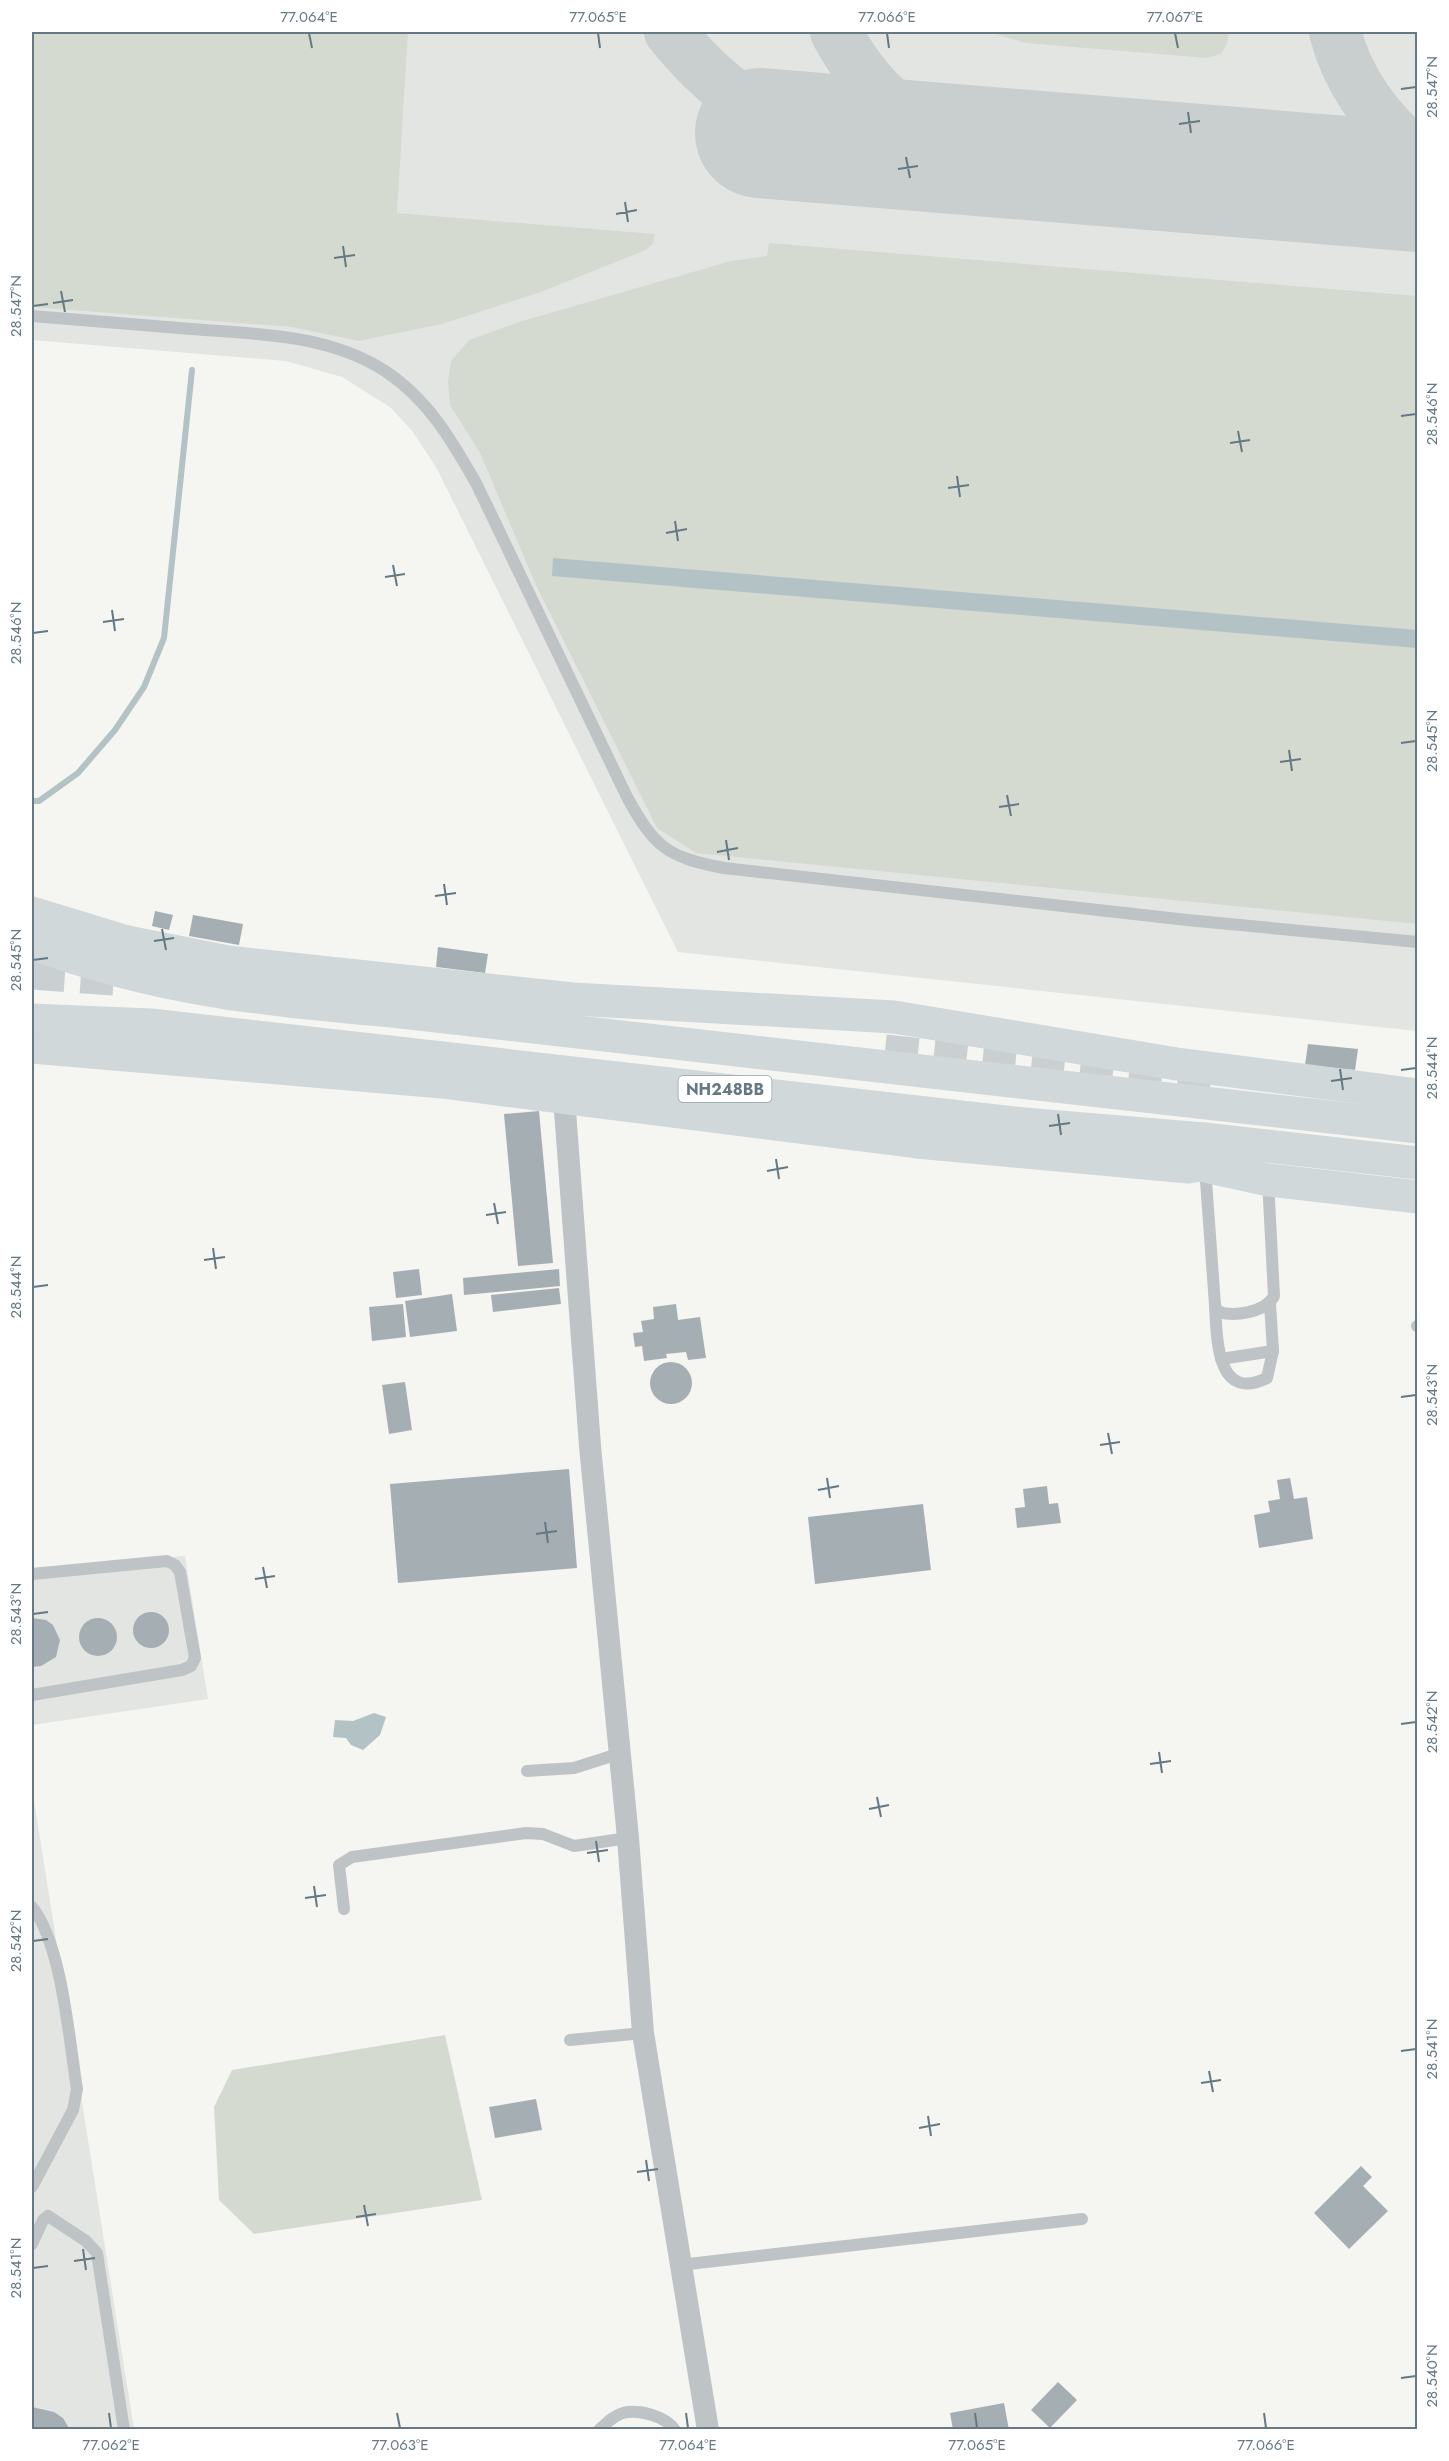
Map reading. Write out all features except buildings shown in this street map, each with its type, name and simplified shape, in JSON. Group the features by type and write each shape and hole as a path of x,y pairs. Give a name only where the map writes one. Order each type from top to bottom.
{"main road":[{"path":"32,913 127,942 228,962 573,999 876,1015 1146,1060 1418,1095"},
{"name":"NH248BB","path":"46,948 157,982 251,998 403,1012 1418,1127"},
{"name":"NH248BB","path":"32,1020 151,1025 563,1083 1024,1124 1203,1156 1418,1163"},
{"path":"32,1047 442,1082 563,1083"},
{"path":"1203,1156 1268,1180 1418,1197"}],"street":[{"path":"563,1083 590,1446 618,1754 628,1838 644,2032 708,2430"}],"lane":[{"path":"32,316 308,340 365,359 401,383 430,410 456,447 476,483 627,797 650,835 675,856 724,867 1186,920 1418,942"},
{"path":"1203,1156 1221,1359 1231,1378 1247,1384 1267,1378 1273,1352 1270,1304 1274,1296 1268,1180"},
{"path":"1215,1305 1217,1311 1230,1314 1262,1308 1270,1304"},
{"path":"1221,1359 1273,1352"},
{"path":"32,1574 167,1561 175,1564 180,1572 195,1658 191,1666 182,1670 32,1695"},
{"path":"527,1772 574,1768 618,1754"},
{"path":"344,1909 339,1865 352,1857 526,1833 543,1834 574,1846 628,1838"},
{"path":"32,1907 41,1918 54,1949 77,2089 73,2110 32,2187"},
{"path":"570,2040 644,2032"},
{"path":"32,2244 43,2220 52,2216 86,2241 97,2253 124,2430"},
{"path":"680,2265 1082,2219"},
{"path":"599,2430 622,2413 631,2412 668,2421 675,2430"}],"shaded area":[{"path":"32,32 1417,32 1417,1031 678,952 436,467 413,432 390,407 342,377 286,361 32,340"},
{"path":"32,32 408,32 397,213 655,234 653,243 646,250 541,292 442,324 359,341 292,327 32,307"},
{"path":"989,32 1229,32 1227,44 1221,54 1207,58 1025,43"},
{"path":"769,243 1417,296 1417,924 696,853 657,828 535,583 480,453 450,405 448,382 451,361 469,340 522,321 731,261 767,256"},
{"path":"553,558 1417,630 1417,648 552,576"},
{"path":"185,1556 208,1699 32,1725 32,1569"},
{"path":"374,1713 386,1717 380,1735 363,1750 351,1745 346,1738 333,1737 335,1720 353,1721"},
{"path":"32,1788 81,2096 134,2429 32,2429"},
{"path":"445,2035 482,2200 254,2234 219,2200 214,2107 232,2070"}],"waterway":[{"path":"32,801 39,801 78,773 115,730 144,687 164,638 192,370"}],"taxiway":[{"path":"670,32 701,67 731,92 764,114 805,136"},
{"path":"836,32 861,71 888,101 921,126 960,150"},
{"path":"1335,32 1348,68 1366,100 1390,129 1418,155"}],"runway":[{"path":"760,133 1418,187"}],"tunnel":[{"path":"32,973 125,980"},
{"path":"885,1051 1218,1085"}]}
